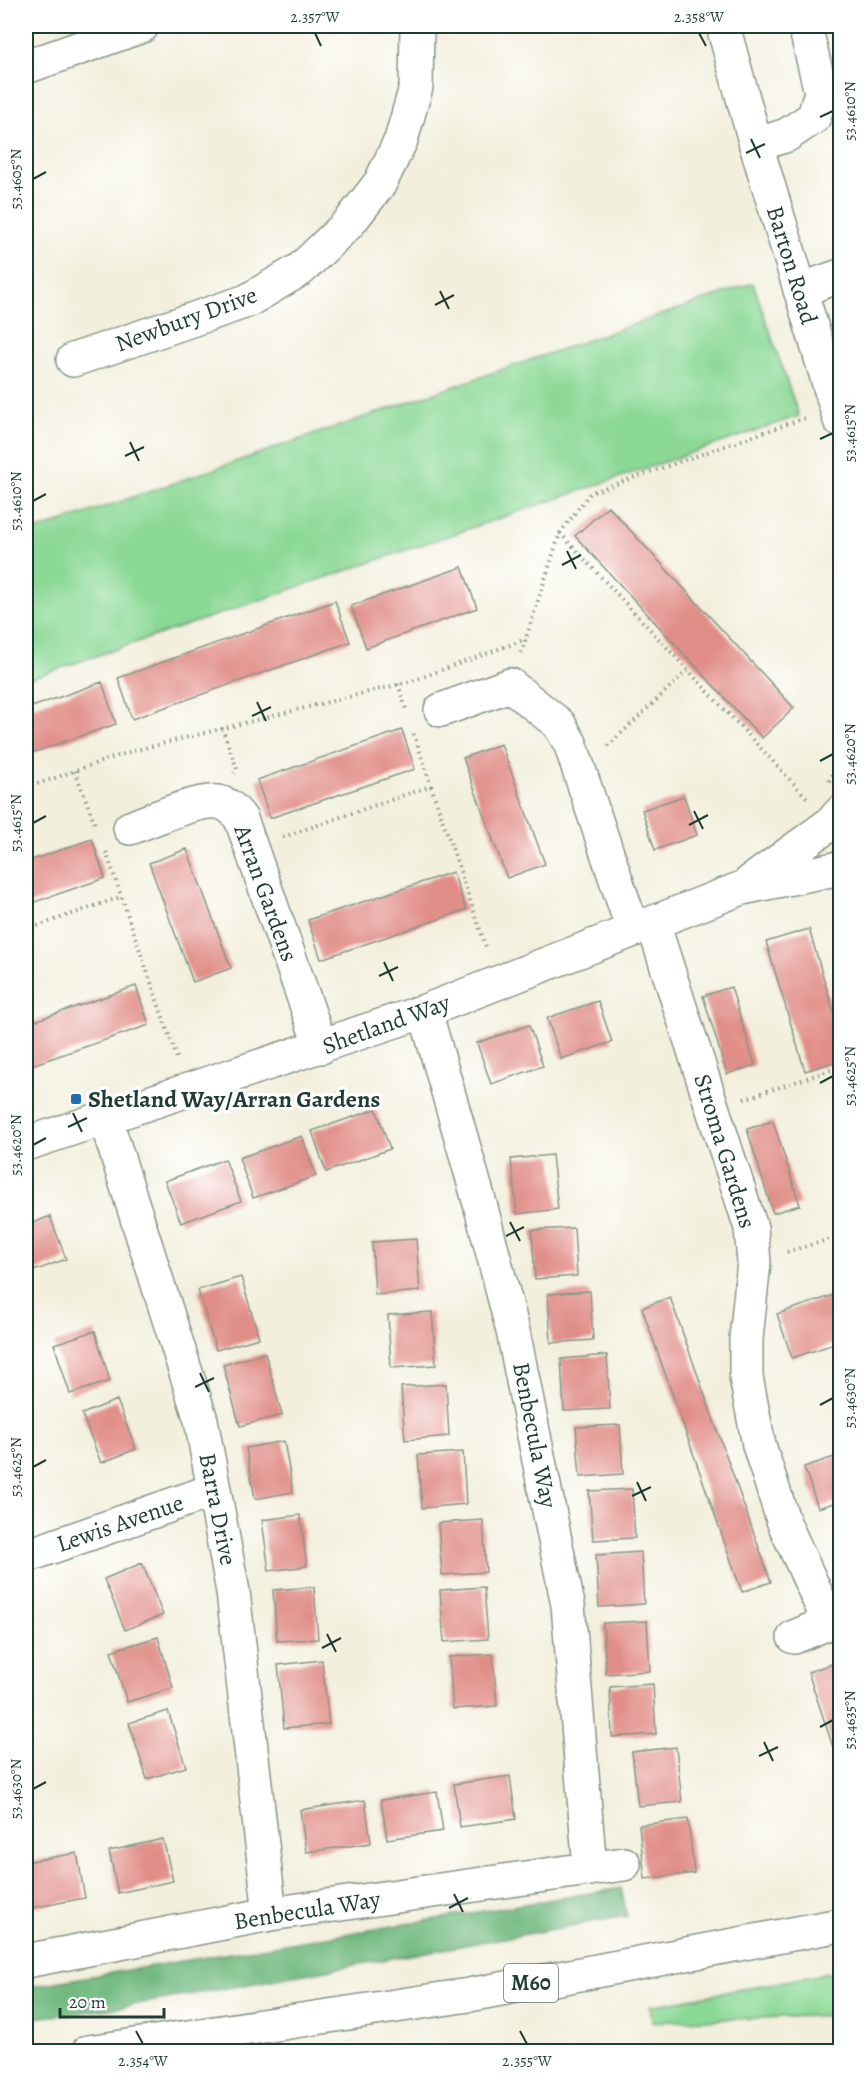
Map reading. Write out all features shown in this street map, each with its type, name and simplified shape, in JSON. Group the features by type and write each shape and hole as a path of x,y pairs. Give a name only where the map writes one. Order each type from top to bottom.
{"main road":[{"path":"26,67 142,26"},
{"name":"Newbury Drive","path":"73,360 247,301 300,269 349,223 380,183 401,140 416,87 417,26"},
{"name":"Barton Road","path":"723,26 756,144 838,414"},
{"path":"756,144 787,135 814,117 821,92 804,26"},
{"path":"800,290 840,276"},
{"path":"441,710 510,685 559,724 570,743 643,927"},
{"name":"Arran Gardens","path":"115,833 200,803 219,802 233,809 241,819 321,1047"},
{"name":"Shetland Way","path":"742,888 831,823 827,809"},
{"name":"Shetland Way","path":"26,1144 425,1011 742,888 840,868"},
{"name":"Stroma Gardens","path":"643,927 713,1110 751,1228 754,1262 746,1339 746,1377 759,1445 784,1523 835,1620 794,1638"},
{"name":"Benbecula Way","path":"425,1011 480,1204 513,1331 564,1582 568,1605 590,1869"},
{"name":"Barra Drive","path":"105,1117 201,1420 233,1592 270,1914"},
{"name":"Lewis Avenue","path":"26,1556 214,1490"},
{"name":"Benbecula Way","path":"26,1961 270,1914 624,1864"},
{"name":"M60","path":"88,2052 469,1995 840,1925"}],"path":[{"path":"510,685 560,533 591,493 838,414"},
{"path":"560,533 688,670 827,809"},
{"path":"26,788 129,752 398,684 526,639"},
{"path":"580,773 688,670"},
{"path":"398,684 406,711"},
{"path":"409,720 499,983"},
{"path":"219,802 237,769 222,728"},
{"path":"75,771 115,833 121,897 188,1091"},
{"path":"251,848 431,786"},
{"path":"26,930 121,897"},
{"path":"713,1110 840,1067"},
{"path":"754,1262 840,1236"}],"green space":[{"path":"753,283 799,416 26,680 26,534"},
{"path":"621,1888 627,1916 111,2009 26,2019 26,1987"},
{"path":"840,1971 840,2015 652,2022 650,2006"}],"building":[{"path":"608,506 794,708 762,738 575,536"},
{"path":"462,567 477,608 366,648 351,606"},
{"path":"335,601 350,642 132,719 118,678"},
{"path":"102,682 116,724 26,755 26,709"},
{"path":"402,730 415,769 270,818 257,780"},
{"path":"501,744 545,864 507,878 463,758"},
{"path":"684,796 697,835 655,850 642,810"},
{"path":"92,839 105,878 26,905 26,862"},
{"path":"187,849 231,968 193,982 149,863"},
{"path":"453,872 466,910 321,959 308,920"},
{"path":"809,929 840,1034 840,1060 805,1071 766,942"},
{"path":"136,986 149,1025 26,1067 26,1024"},
{"path":"731,987 755,1065 727,1074 703,996"},
{"path":"598,1001 612,1042 561,1059 547,1018"},
{"path":"529,1025 543,1066 491,1084 477,1043"},
{"path":"376,1109 390,1149 326,1172 312,1131"},
{"path":"773,1121 800,1205 773,1213 747,1129"},
{"path":"302,1136 316,1176 253,1198 239,1158"},
{"path":"552,1155 558,1209 517,1214 511,1159"},
{"path":"225,1159 241,1201 181,1223 165,1181"},
{"path":"50,1216 66,1259 26,1274 26,1226"},
{"path":"574,1228 577,1276 535,1279 532,1230"},
{"path":"416,1239 420,1291 375,1295 372,1242"},
{"path":"241,1277 259,1338 216,1350 198,1290"},
{"path":"590,1291 593,1340 551,1343 548,1294"},
{"path":"840,1293 840,1342 792,1358 777,1314"},
{"path":"670,1297 771,1582 742,1592 642,1308"},
{"path":"432,1312 436,1365 391,1368 388,1315"},
{"path":"95,1331 110,1381 70,1394 54,1344"},
{"path":"265,1353 282,1415 240,1426 223,1365"},
{"path":"607,1355 610,1409 564,1411 561,1359"},
{"path":"446,1384 449,1436 405,1440 401,1387"},
{"path":"117,1400 136,1449 101,1463 82,1414"},
{"path":"620,1425 623,1474 580,1477 576,1427"},
{"path":"284,1441 293,1492 255,1499 246,1448"},
{"path":"463,1452 466,1504 422,1508 418,1455"},
{"path":"840,1455 840,1501 818,1508 804,1467"},
{"path":"632,1489 635,1538 593,1540 589,1491"},
{"path":"300,1515 307,1566 269,1571 262,1520"},
{"path":"483,1520 486,1572 442,1575 438,1523"},
{"path":"641,1552 644,1604 599,1607 596,1555"},
{"path":"142,1563 163,1615 125,1630 104,1579"},
{"path":"314,1587 318,1639 277,1641 273,1590"},
{"path":"484,1587 488,1639 444,1642 440,1590"},
{"path":"647,1621 650,1671 606,1674 603,1623"},
{"path":"158,1637 173,1688 127,1702 111,1651"},
{"path":"493,1654 497,1706 453,1709 449,1657"},
{"path":"322,1660 329,1724 284,1728 278,1665"},
{"path":"840,1661 840,1768 808,1672"},
{"path":"653,1684 656,1734 612,1737 610,1687"},
{"path":"168,1711 186,1767 147,1779 129,1723"},
{"path":"676,1747 682,1802 638,1806 632,1752"},
{"path":"510,1776 516,1819 460,1827 454,1784"},
{"path":"437,1792 443,1831 387,1839 381,1800"},
{"path":"365,1800 371,1843 306,1852 300,1810"},
{"path":"688,1819 694,1873 645,1879 639,1825"},
{"path":"163,1839 173,1881 118,1893 109,1851"},
{"path":"77,1853 85,1898 26,1909 26,1862"}],"place":[{"name":"Shetland Way/Arran Gardens","path":"76,1099"}]}
